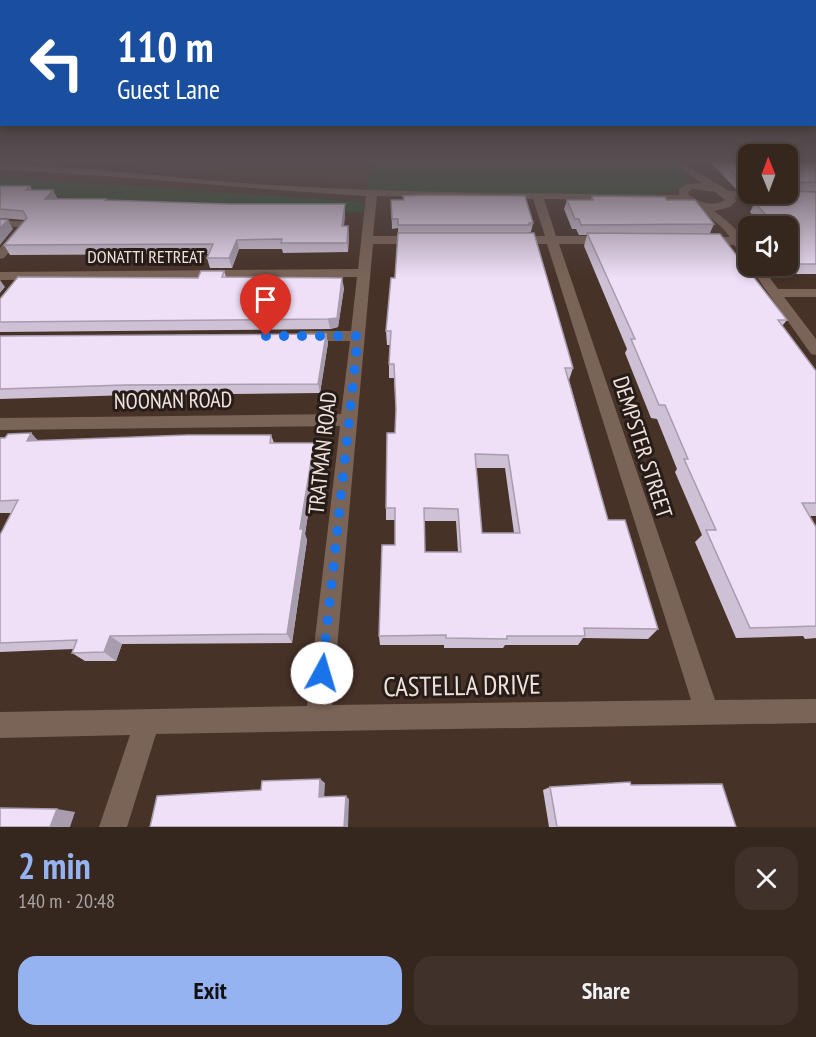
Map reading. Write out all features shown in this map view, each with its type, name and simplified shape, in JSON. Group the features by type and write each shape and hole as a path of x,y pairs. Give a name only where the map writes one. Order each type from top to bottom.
{"street":[{"name":"TRATMAN ROAD","path":"318,718 371,201"},
{"name":"DEMPSTER STREET","path":"539,201 707,713"},
{"path":"696,201 729,228 737,241"},
{"path":"700,205 715,201"},
{"path":"724,201 729,228"},
{"path":"0,223 24,224 24,228 0,255"},
{"path":"368,240 434,240"},
{"path":"505,240 624,240"},
{"path":"692,241 737,241"},
{"name":"DONATTI RETREAT","path":"0,276 363,273"},
{"path":"11,292 24,275"},
{"path":"762,276 816,350"},
{"path":"774,293 816,293"},
{"path":"286,336 358,336"},
{"name":"NOONAN ROAD","path":"0,424 347,420"},
{"name":"CASTELLA DRIVE","path":"0,725 816,711"},
{"path":"113,827 147,723"}],"green space":[{"path":"95,201 343,201 363,202 364,212 121,204"}],"building":[{"path":"0,201 345,204 342,226 348,226 347,243 281,243 282,239 237,240 229,258 207,258 213,244 4,245 27,218 23,211 0,209"},
{"path":"391,201 526,201 533,223 529,223 530,225 398,225 398,219 392,219"},
{"path":"567,201 695,201 714,224 581,225 579,219 575,219"},
{"path":"798,201 816,201 816,264 798,264 798,216 767,216 756,204 798,204"},
{"path":"0,219 8,220 0,228"},
{"path":"398,233 534,233 573,368 565,368 608,520 625,520 658,629 584,628 585,636 507,636 507,639 446,638 446,635 379,636 382,545 395,545 395,508 386,508 387,433 395,433 396,409 394,364 389,364 391,331 386,331 391,278 395,278","holes":["475,454 508,455 520,533 482,533","424,508 458,509 461,552 425,552"]},
{"path":"587,233 720,234 738,257 738,276 753,276 787,320 778,320 816,371 816,503 802,503 816,527 816,626 750,628 706,530 716,530 684,459 688,459 665,405 659,405 631,339 635,339"},
{"path":"201,271 224,271 222,277 342,278 337,318 0,322 0,299 18,277 198,278"},
{"path":"326,334 318,384 125,385 0,389 0,336"},
{"path":"31,433 27,441 187,435 271,435 270,443 314,443 300,529 303,529 287,634 110,636 104,652 72,653 77,640 0,643 0,535 18,500 0,501 0,438 5,438 8,434"},
{"path":"320,779 319,797 346,796 344,827 150,827 157,796 261,790 262,781"},
{"path":"630,782 631,785 722,784 736,827 557,827 550,787"},
{"path":"0,808 57,809 50,827 0,827"}],"route":[{"path":"266,336 358,336 347,420 322,673"}]}
